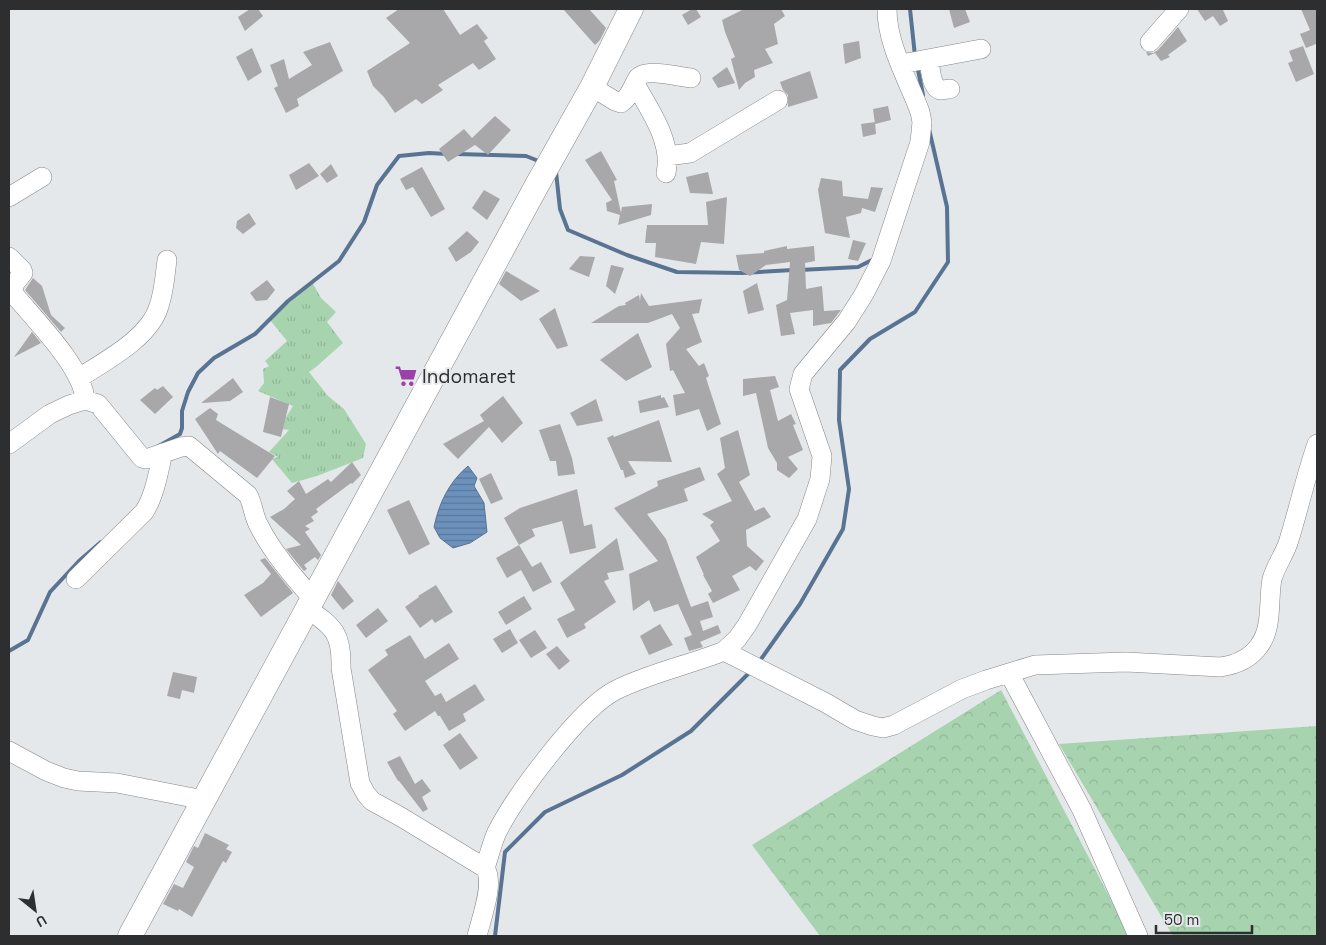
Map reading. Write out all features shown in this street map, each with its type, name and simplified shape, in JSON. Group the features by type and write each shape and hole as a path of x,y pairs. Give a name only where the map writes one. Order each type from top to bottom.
{"main road":[{"path":"130,936 592,87 631,9"}],"street":[{"path":"887,9 890,30 933,80 937,89 950,89"},
{"path":"1150,42 1179,9"},
{"path":"916,61 981,49"},
{"path":"477,936 489,881 485,868 496,834 514,803 562,741 591,709 615,690 724,651 737,639 747,625 807,519 820,479 822,456 799,389 804,374 847,321 881,261 920,142 922,122 916,61"},
{"path":"592,87 621,103 629,95 641,75 652,72 690,78"},
{"path":"635,84 654,117 664,140 667,164 690,153 778,100"},
{"path":"9,197 42,177"},
{"path":"9,257 24,273 15,283 12,292 79,378 83,386 85,400"},
{"path":"79,378 124,348 145,331 159,307 167,260"},
{"path":"9,444 50,414 85,400 98,404 139,455 156,456 189,446 248,495 262,532 310,604 330,625 338,637 342,651 341,668 360,783 366,794 372,801 485,868"},
{"path":"724,651 826,703 855,720 884,728 894,725 962,689 1035,665 1126,662 1220,667 1234,665 1245,660 1260,645 1264,637 1276,566 1289,541 1317,444"},
{"path":"76,579 144,512 153,494 156,456"},
{"path":"1009,673 1082,810 1138,936"},
{"path":"9,751 46,771 78,782 117,783 204,800"}],"green space":[{"path":"312,282 321,298 336,312 327,322 343,343 309,372 328,396 344,409 366,444 363,458 317,476 292,483 272,459 278,457 269,452 289,430 268,427 277,416 285,419 293,406 258,391 264,383 263,369 269,366 265,361 287,341 270,320"},
{"path":"1001,690 1130,936 820,936 752,845"},
{"path":"1317,726 1317,936 1173,936 1059,744"}],"water":[{"path":"468,466 477,478 474,486 484,503 487,532 470,543 453,548 440,538 434,527 439,510 450,486"}],"building":[{"path":"250,9 258,9 263,16 245,31 238,17"},
{"path":"399,9 443,9 460,35 477,24 488,38 484,41 496,59 479,70 473,63 438,85 443,90 422,104 416,99 395,113 384,97 373,86 367,71 410,43 386,18"},
{"path":"563,9 589,9 606,28 600,40 595,45"},
{"path":"692,9 696,9 701,17 688,25 682,15"},
{"path":"744,9 781,9 785,16 774,24 778,44 765,49 773,63 754,70 755,77 745,83 739,90 731,59 735,57 722,20"},
{"path":"949,9 965,9 970,22 954,28"},
{"path":"1197,9 1225,9 1223,10 1228,21 1220,26 1213,16 1205,21"},
{"path":"1301,9 1317,9 1317,46 1316,44 1306,48 1300,34 1310,30"},
{"path":"1178,27 1187,41 1168,55 1170,57 1161,61 1155,53 1148,56 1146,52 1153,53 1158,50"},
{"path":"859,41 861,58 845,64 843,44"},
{"path":"330,42 343,71 297,99 299,106 286,113 274,88 278,86 270,65 284,59 289,79 312,65 303,52"},
{"path":"1303,46 1314,74 1296,82 1288,63 1293,61 1289,51"},
{"path":"252,48 262,72 248,81 236,57"},
{"path":"727,67 735,83 718,88 712,78"},
{"path":"810,71 818,98 788,107 788,95 783,90 780,82"},
{"path":"888,106 891,120 875,124 873,109"},
{"path":"495,116 511,130 488,155 475,145 448,162 439,149 464,129 472,138"},
{"path":"875,122 876,134 863,137 861,124"},
{"path":"601,151 617,180 614,181 621,213 622,207 652,204 651,215 618,225 620,215 607,211 606,203 612,200 585,160"},
{"path":"309,163 319,176 296,190 289,175"},
{"path":"331,164 338,176 327,183 320,174"},
{"path":"422,167 445,209 431,217 413,187 406,190 400,179"},
{"path":"708,172 713,194 690,193 686,177"},
{"path":"821,178 842,181 843,196 868,199 871,187 883,188 875,212 862,208 861,213 846,217 850,238 825,233 818,190"},
{"path":"484,190 500,199 487,220 472,208"},
{"path":"727,197 724,244 701,242 696,264 655,257 656,243 645,243 647,225 708,225 706,202"},
{"path":"249,213 256,224 243,234 236,228 237,221"},
{"path":"467,231 479,242 471,252 456,262 448,248"},
{"path":"853,240 866,243 858,261 848,259"},
{"path":"787,246 787,249 814,246 815,261 805,263 806,289 822,286 824,311 841,310 831,323 813,326 813,310 790,313 795,334 781,336 776,305 787,300 790,262 766,265 750,276 739,270 736,255 764,253 764,251"},
{"path":"580,256 595,257 589,277 569,269"},
{"path":"611,265 624,268 615,294 606,286"},
{"path":"506,271 540,291 521,301 499,284"},
{"path":"33,278 42,286 51,315 65,328 61,332 25,290"},
{"path":"267,280 275,290 267,300 256,301 250,293"},
{"path":"757,283 764,310 748,314 743,291"},
{"path":"641,293 649,306 702,299 699,313 692,314 702,342 686,349 699,366 704,363 709,376 706,378 721,424 707,431 699,409 676,416 673,395 685,393 673,370 670,371 666,344 680,328 672,314 648,323 591,323 619,306 626,305 625,303 639,295 640,301"},
{"path":"555,308 568,346 557,349 539,319"},
{"path":"32,332 41,343 14,357"},
{"path":"638,333 652,367 626,381 600,360"},
{"path":"775,376 779,387 770,390 778,421 791,414 796,424 793,425 803,450 788,457 798,469 789,478 777,470 777,463 768,448 756,393 743,396 743,379"},
{"path":"233,378 243,392 230,401 201,403"},
{"path":"163,386 173,397 155,414 140,400 155,388 157,390"},
{"path":"661,395 661,398 664,397 669,407 640,413 638,401"},
{"path":"503,396 523,423 502,443 489,427 458,459 443,444 484,421 480,415"},
{"path":"270,397 289,404 281,437 263,432"},
{"path":"596,399 603,421 577,426 570,413"},
{"path":"210,408 218,414 216,420 275,456 257,478 220,451 218,454 195,419"},
{"path":"659,420 672,462 628,461 636,474 625,478 607,438"},
{"path":"560,424 572,458 575,474 558,476 556,461 550,461 539,430"},
{"path":"738,430 750,475 739,482 755,511 764,507 771,517 746,530 747,546 764,561 756,571 750,566 732,576 740,590 713,603 708,594 712,591 696,557 720,541 710,525 714,522 702,514 732,501 717,474 725,468 720,438"},
{"path":"352,462 361,475 352,484 316,509 318,512 311,517 314,521 305,526 310,529 305,532 321,555 318,560 315,557 304,565 307,569 304,571 286,549 301,545 270,517 284,509 295,499 287,491 299,481 306,494 328,479 331,482"},
{"path":"700,467 705,480 684,489 688,501 647,514 666,539 691,607 708,601 713,617 700,621 703,631 718,625 721,633 700,642 703,647 689,651 684,638 692,635 678,604 654,612 649,600 633,611 629,574 658,561 614,508 658,486 657,481"},
{"path":"491,473 503,499 491,504 479,479"},
{"path":"577,489 584,526 592,524 596,548 570,554 562,521 532,529 535,536 519,545 504,518 520,508"},
{"path":"409,500 430,544 409,555 387,510"},
{"path":"617,538 624,570 607,573 609,579 604,581 616,602 584,624 586,628 567,638 557,619 575,610 560,583"},
{"path":"519,545 532,567 541,562 552,582 533,592 521,570 507,578 496,558"},
{"path":"265,558 293,593 261,617 244,595 263,583 271,574 260,560"},
{"path":"338,581 354,601 343,610 331,595"},
{"path":"436,585 453,612 435,623 432,619 420,628 405,607"},
{"path":"524,596 532,609 506,625 498,612"},
{"path":"378,608 388,621 366,638 356,625"},
{"path":"660,624 673,645 649,655 640,636"},
{"path":"510,629 518,643 502,653 493,639"},
{"path":"535,630 547,648 531,658 519,640"},
{"path":"410,635 425,659 449,643 459,659 425,681 435,696 441,693 446,702 475,684 485,700 463,714 466,721 449,731 435,711 405,731 393,714 397,711 368,670 388,655 385,650"},
{"path":"557,646 570,661 559,670 546,654"},
{"path":"173,672 197,677 194,693 182,690 180,699 167,696"},
{"path":"460,733 478,758 460,770 443,745"},
{"path":"400,756 415,784 422,779 431,791 422,797 428,809 423,812 398,781 387,762"},
{"path":"205,833 229,845 226,849 232,852 226,863 223,861 192,917 179,909 178,911 163,904 174,884 183,888 194,867 186,862 194,846 198,848"}],"waterway":[{"path":"910,9 915,56"},
{"path":"917,65 923,95"},
{"path":"759,662 800,604 843,529 849,489 839,420 840,370 870,339 915,312 948,262 947,207 929,129"},
{"path":"157,447 180,434 182,411 188,392 198,373 214,358 255,334 288,301 339,261 364,222 377,185 399,156 429,153 447,154"},
{"path":"457,154 526,156 541,162"},
{"path":"556,172 560,209 568,230 627,255 677,272 742,273 793,270"},
{"path":"800,270 858,267 874,259"},
{"path":"9,651 28,640 50,592 79,561 101,542"},
{"path":"495,936 505,852 545,812 622,775 691,731 751,671"}],"place":[{"name":"Indomaret","path":"406,376"}]}
